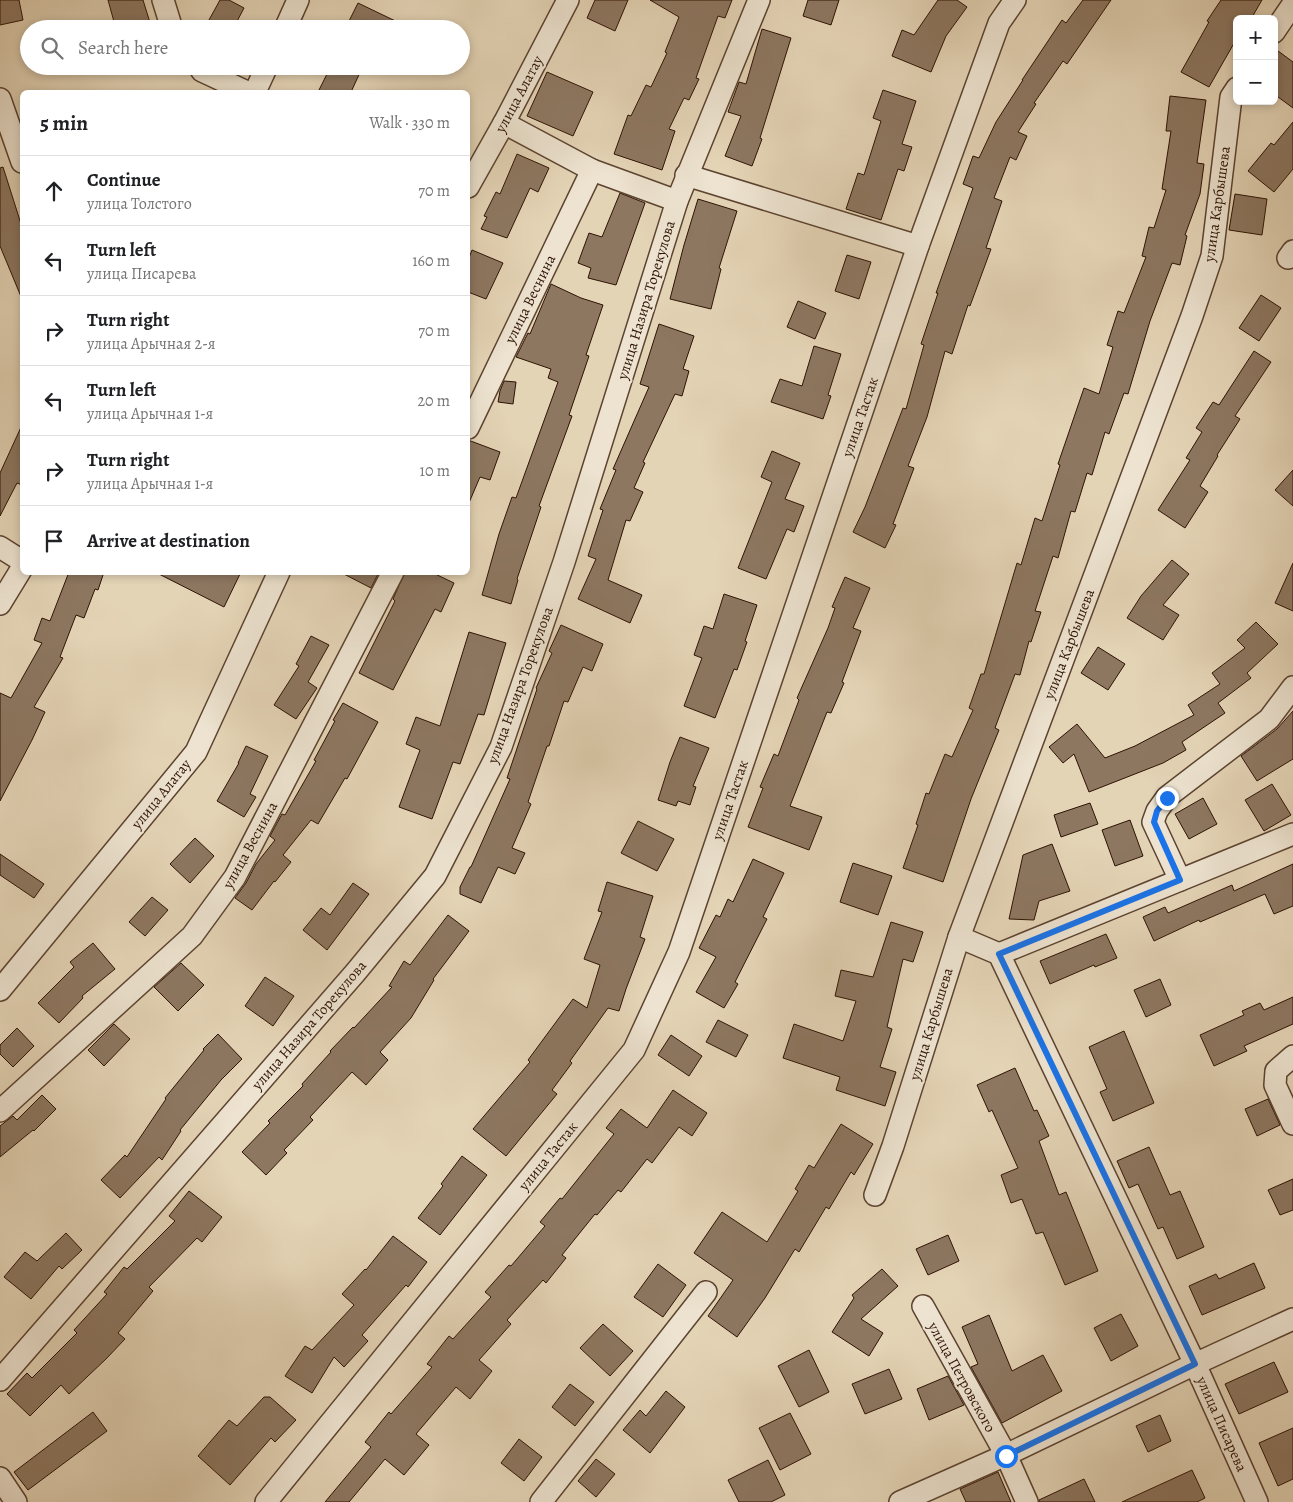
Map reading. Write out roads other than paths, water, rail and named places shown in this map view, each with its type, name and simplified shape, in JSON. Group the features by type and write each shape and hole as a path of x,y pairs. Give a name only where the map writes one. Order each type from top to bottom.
{"street":[{"path":"163,0 169,20"},
{"path":"289,20 298,0"},
{"name":"улица Алатау","path":"470,183 504,123 568,0"},
{"name":"улица Назира Торекулова","path":"0,1380 355,973 435,876 501,747 564,562 677,201 759,0"},
{"name":"улица Тастак","path":"266,1502 634,1050 679,952 918,246 999,23 1015,0"},
{"path":"1278,26 1293,4"},
{"path":"211,75 243,90"},
{"path":"256,90 263,75"},
{"name":"улица Карбышева","path":"875,1195 893,1146 959,937 1192,316 1212,256 1231,96 1233,93"},
{"path":"0,99 20,156"},
{"path":"504,123 592,170 677,201"},
{"name":"улица Веснина","path":"470,424 592,170"},
{"path":"686,175 918,246"},
{"path":"0,547 20,560"},
{"path":"0,604 20,571"},
{"name":"улица Алатау","path":"0,990 196,752 278,575"},
{"name":"улица Веснина","path":"0,1111 192,936 235,877 391,575"},
{"path":"1180,880 1154,822 1157,811 1167,798 1269,719 1293,687"},
{"path":"959,937 999,954 1293,834"},
{"name":"улица Писарева","path":"999,954 1195,1364 1257,1502"},
{"path":"1293,1056 1276,1071 1275,1085 1293,1124"},
{"path":"541,1502 706,1292"},
{"name":"улица Петровского","path":"923,1306 1006,1456 1027,1502"},
{"path":"900,1502 1006,1456 1195,1364 1293,1319"},
{"path":"0,1478 16,1502"}]}
